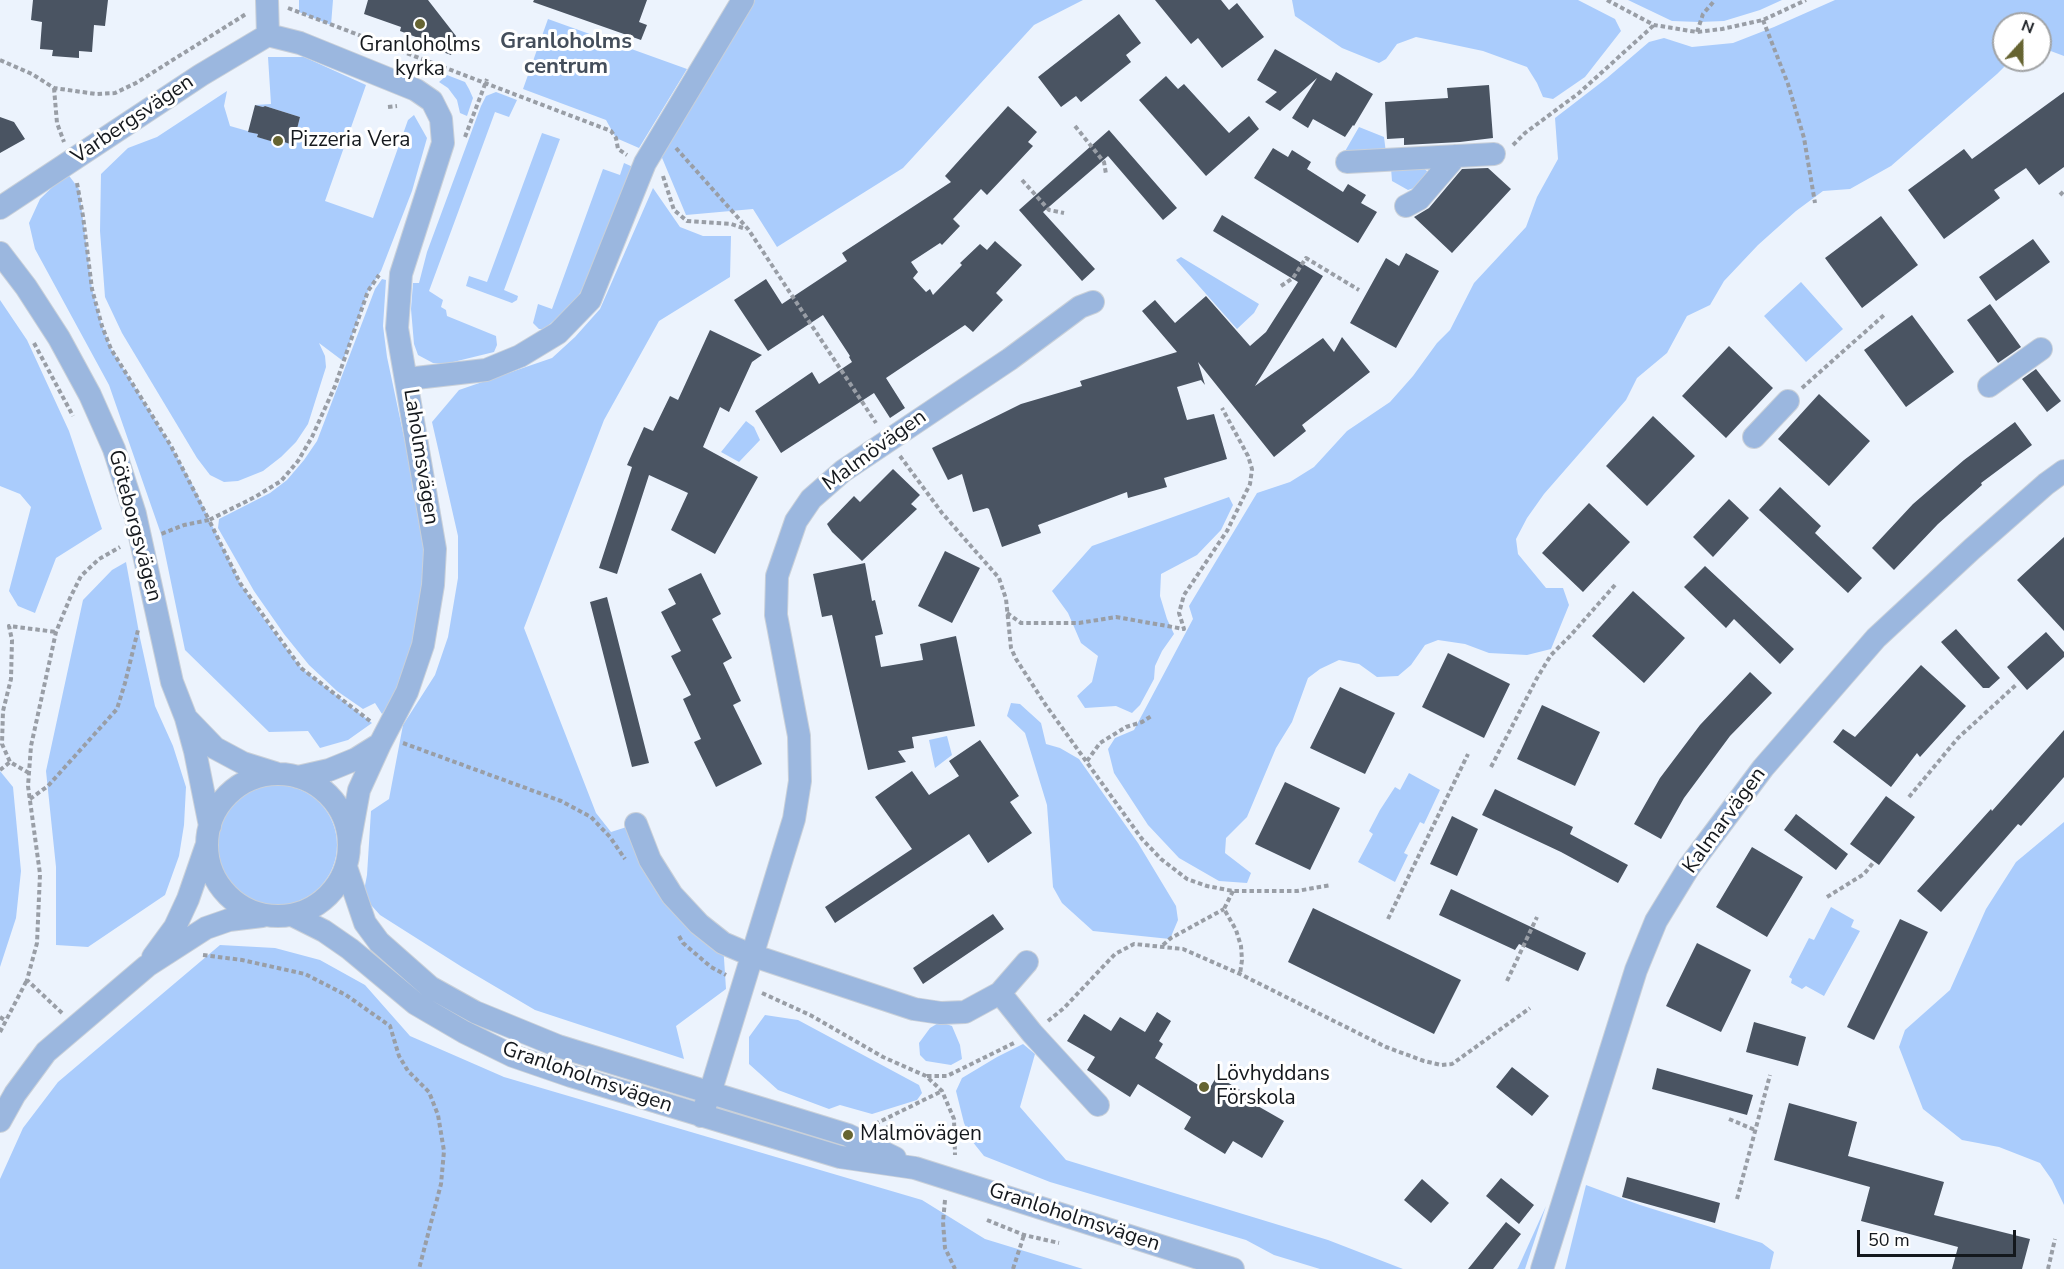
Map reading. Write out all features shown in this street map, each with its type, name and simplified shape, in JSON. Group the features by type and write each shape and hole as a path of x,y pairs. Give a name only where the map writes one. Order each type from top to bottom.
{"street":[{"name":"Laholmsvägen","path":"349,844 359,790 376,733 407,692 423,645 433,585 435,549 407,379 486,370 520,356 558,333 590,300 645,163 742,0"},
{"path":"267,1 268,35 300,42 416,90 432,101 441,119 443,143 400,274 397,328 407,379"},
{"name":"Varbergsvägen","path":"0,208 201,75 268,35"},
{"path":"1347,162 1456,156 1503,149"},
{"path":"1406,206 1419,199 1456,156"},
{"name":"Göteborgsvägen","path":"0,253 26,287 59,338 90,395 114,448 135,514 172,682 186,718 195,751 208,836"},
{"name":"Malmövägen","path":"701,1116 794,819 800,781 799,736 776,615 777,576 795,521 811,499 843,471 1010,359 1080,307 1093,302"},
{"path":"1989,386 2041,349"},
{"path":"1754,436 1788,401"},
{"name":"Kalmarvägen","path":"1542,1269 1636,970 1656,921 1689,867 1763,768 1876,638 1989,534 2064,471"},
{"name":"Göteborgsvägen","path":"186,718 215,748 243,763 288,776"},
{"path":"147,966 175,927 188,899 218,808 236,788 254,779 328,770 356,759 376,733"},
{"path":"0,1120 15,1094 46,1052 147,966 214,926 229,920 266,915 292,915 314,907 324,900 341,880 346,867 349,844 345,822 336,805 323,790 312,782 288,776"},
{"path":"636,824 650,860 672,895 699,924 723,943 751,955 914,1009 941,1013 965,1012 1000,993 1027,962"},
{"path":"208,836 210,866 216,880 227,894 244,908 266,915"},
{"name":"Granloholmsvägen","path":"346,867 365,923 379,942 430,987 475,1012 526,1034 848,1135 915,1168 1193,1263 1233,1269"},
{"name":"Granloholmsvägen","path":"292,915 324,931 350,949 416,1004 513,1056 571,1076 840,1157 915,1168"},
{"path":"1000,993 1032,1033 1098,1105"}],"path":[{"path":"1607,0 1654,25 1697,32 1763,20 1806,0"},
{"path":"1697,32 1703,14 1715,0"},
{"path":"0,60 54,88 96,94 116,93 136,83 267,1 611,131 616,138 618,149 661,171 674,210 687,221 731,224 748,229"},
{"path":"1763,20 1788,84 1804,138 1815,203"},
{"path":"1503,149 1579,93 1654,25"},
{"path":"485,84 487,79"},
{"path":"54,88 57,123 79,189 92,289 111,349 171,446 240,583 301,668 376,733"},
{"path":"1075,126 1104,162 1106,174"},
{"path":"297,129 345,145"},
{"path":"663,132 748,229 859,398"},
{"path":"1022,180 1049,210 1064,213"},
{"path":"1281,286 1293,278 1306,258 1359,290"},
{"path":"161,534 184,525 208,520 281,482 298,461 312,437 335,386 368,291 381,271"},
{"path":"1788,401 1884,315"},
{"path":"33,341 77,422"},
{"path":"1007,612 1021,623 1079,623 1116,617 1184,629 1179,614 1184,595 1227,531 1250,484 1252,469 1248,456 1221,408"},
{"path":"910,471 942,513 999,578 1006,599 1011,648 1016,659 1142,839 1161,859 1187,879 1206,886 1233,891 1297,891 1331,885"},
{"path":"0,1032 27,980 37,943 40,874 28,786 31,746 56,632 81,576 99,559 123,545"},
{"path":"1491,766 1536,678 1551,655 1615,585"},
{"path":"30,799 48,786 117,709 139,621"},
{"path":"29,773 9,762 2,744 3,711 11,679 12,640 9,626 56,632"},
{"path":"1909,797 1958,738 2017,684"},
{"path":"1087,761 1100,743 1126,727 1142,722 1153,715"},
{"path":"1388,919 1468,754"},
{"path":"0,770 9,762"},
{"path":"1827,897 1864,874 1873,863"},
{"path":"1162,946 1171,938 1224,909 1233,891"},
{"path":"1224,909 1236,930 1240,946 1242,960 1240,974"},
{"path":"1507,981 1537,917"},
{"path":"926,1076 947,1076 1032,1033 1064,1008 1115,954 1134,944 1183,950 1240,974 1386,1047 1441,1065 1452,1064 1530,1008"},
{"path":"170,952 242,960 305,974 346,996 390,1026 399,1056 408,1071 429,1092 438,1115 444,1151 441,1184 419,1269"},
{"path":"27,980 58,1008 72,1028"},
{"path":"0,1017 6,1021"},
{"path":"1737,1198 1770,1075"},
{"path":"875,1124 942,1091"},
{"path":"1729,1119 1755,1130"},
{"path":"945,1200 943,1221 945,1248 955,1269"},
{"path":"987,1220 1024,1235 1059,1243"},
{"path":"1013,1269 1024,1235"},
{"path":"2048,1269 2055,1239"}],"shaded area":[{"path":"299,0 333,0 331,25 299,12"},
{"path":"752,0 1083,0 1034,25 903,168 777,247 753,209 686,215 660,153"},
{"path":"1292,0 1578,0 1615,19 1621,31 1585,77 1553,99 1543,97 1527,67 1483,51 1450,44 1416,37 1397,44 1386,59 1379,63 1342,48 1295,16"},
{"path":"1628,0 1782,0 1760,10 1724,21 1699,22 1672,21"},
{"path":"1835,0 2064,0 2064,56 2052,52 2052,12 1992,12 1992,72 1999,72 1997,74 1891,166 1850,189 1823,191 1796,211 1758,245 1724,281 1710,305 1687,316 1667,353 1637,378 1626,400 1544,494 1516,539 1518,554 1546,588 1563,588 1569,605 1551,649 1527,655 1489,653 1465,644 1438,640 1425,645 1411,665 1398,676 1377,677 1359,664 1339,660 1320,669 1308,678 1292,722 1276,748 1247,817 1226,838 1225,853 1251,873 1247,883 1219,881 1179,858 1148,825 1114,773 1108,749 1115,738 1134,730 1193,619 1189,606 1257,493 1290,482 1314,467 1347,431 1390,402 1450,330 1474,283 1526,227 1537,197 1558,159 1555,118 1649,42 1664,38 1692,47 1733,43"},
{"path":"548,19 687,69 639,148 616,138 606,120 523,89"},
{"path":"268,57 304,57 366,85 325,201 373,218 408,120 414,115 427,138 412,191 381,271 368,291 343,361 319,343 325,356 326,367 308,424 296,442 263,471 238,481 224,482 210,475 197,458 122,333 105,297 100,231 101,174 128,148 157,137 227,91 224,106 230,126 258,134 257,137 293,145 300,117 255,105 271,104"},
{"path":"447,75 465,82 469,89 473,98 467,116 460,113 457,100 448,88 439,82"},
{"path":"496,92 517,100 509,117 495,112 429,291 443,300 441,307 446,310 447,316 496,336 497,345 494,352 445,364 433,363 418,355 414,344 411,309 413,283 419,283 427,252 481,106 486,96"},
{"path":"1359,127 1384,137 1386,153 1344,153"},
{"path":"542,133 560,139 504,290 518,296 517,300 512,303 466,286 469,276 487,282"},
{"path":"624,163 633,167 591,272 578,297 567,310 544,329 539,329 533,323 538,304 552,309 603,169 620,175"},
{"path":"1419,164 1429,173 1417,187 1408,190 1392,181 1391,168"},
{"path":"67,173 79,189 92,289 111,349 171,446 240,583 264,619 301,668 372,723 348,740 320,748 308,731 269,732 185,650 161,534 109,385 35,249 29,223 40,199"},
{"path":"653,188 680,227 703,236 731,236 730,277 659,321 604,420 524,628 596,813 611,832 636,824 662,878 723,943 726,989 676,1026 684,1059 535,1010 380,915 363,896 367,875 371,811 389,799 403,725 435,675 448,637 458,578 458,536 432,422 459,390 552,358 575,337 600,309"},
{"path":"1181,257 1259,304 1254,313 1237,329 1176,260"},
{"path":"382,279 386,280 383,326 387,357 419,508 425,559 416,631 392,701 382,714 375,703 363,709 337,691 309,665 254,591 218,528 219,519 270,493 287,480 317,441 375,289"},
{"path":"1801,282 1843,329 1806,362 1764,316"},
{"path":"0,300 27,340 69,431 102,529 56,558 35,613 18,606 9,591 31,507 20,494 0,486"},
{"path":"746,421 754,427 760,440 739,462 721,452"},
{"path":"1229,497 1233,505 1221,530 1197,555 1161,574 1160,596 1174,634 1162,651 1155,666 1154,679 1140,705 1132,713 1116,706 1085,708 1077,696 1092,682 1098,656 1081,643 1068,613 1052,591 1092,546"},
{"path":"126,562 155,706 173,746 186,787 184,825 179,856 165,895 88,947 56,945 56,867 46,771 83,600 112,570"},
{"path":"1011,703 1020,704 1041,723 1046,744 1060,748 1079,759 1138,843 1176,906 1178,920 1170,939 1093,931 1062,903 1053,887 1047,805 1025,733 1007,716"},
{"path":"947,736 952,755 935,768 929,740"},
{"path":"0,771 13,787 21,871 16,918 0,967"},
{"path":"1409,773 1440,790 1424,824 1420,822 1404,853 1408,855 1395,882 1358,862 1373,834 1369,831 1380,810 1395,787 1400,790"},
{"path":"277,785 300,790 319,803 332,822 337,845 332,868 319,887 300,900 277,905 254,900 235,887 222,868 217,845 222,822 235,803 254,790"},
{"path":"2064,822 2064,1205 2052,1180 2040,1163 1999,1147 1962,1140 1923,1109 1899,1047 1905,1030 1950,990 1986,909 2016,862"},
{"path":"1831,907 1854,920 1851,927 1860,931 1824,996 1806,986 1802,989 1791,983 1792,979 1789,977 1809,938 1814,940"},
{"path":"220,945 275,948 320,960 365,985 410,1036 504,1077 922,1200 985,1239 1083,1269 0,1269 0,1179 23,1128 58,1082"},
{"path":"765,1015 798,1020 919,1085 922,1093 917,1100 872,1114 840,1105 829,1109 778,1090 749,1064 749,1037"},
{"path":"940,1022 952,1026 960,1045 962,1059 951,1065 926,1061 920,1055 919,1043 930,1028"},
{"path":"1023,1044 1035,1054 1020,1107 1066,1160 1328,1240 1403,1269 1320,1269 1274,1255 1246,1240 1050,1182 984,1156 972,1141 964,1123 956,1091 962,1078"},
{"path":"1586,1185 1640,1205 1762,1243 1774,1252 1770,1269 1565,1269"},
{"path":"1546,1206 1525,1269 1517,1269 1518,1268"}],"building":[{"path":"33,0 108,0 105,26 94,25 92,52 79,51 79,58 52,56 53,50 40,49 42,22 31,20"},
{"name":"Granloholms kyrka","path":"368,0 428,0 456,36 451,55 432,48 429,42 400,31 401,27 364,14"},
{"path":"534,0 647,0 639,22 647,25 641,40 533,2"},
{"path":"1155,0 1221,0 1229,10 1237,3 1264,37 1222,68 1198,38 1191,44"},
{"path":"1119,14 1141,43 1126,55 1131,62 1081,102 1076,96 1061,107 1038,77"},
{"path":"1275,49 1331,81 1336,72 1373,94 1345,137 1313,119 1308,128 1292,118 1317,78 1280,111 1265,102 1277,92 1257,80"},
{"path":"1166,76 1178,89 1184,84 1229,133 1249,116 1259,129 1206,176 1139,100"},
{"path":"1489,85 1493,138 1404,145 1404,138 1387,139 1385,102 1448,98 1447,88"},
{"path":"2064,92 2064,167 2039,185 2026,168 1994,190 2000,198 1944,239 1908,190 1964,149 1972,159"},
{"path":"255,105 300,117 293,145 284,142 284,145 248,132"},
{"path":"1008,106 1037,132 1028,142 1033,146 987,195 981,189 953,219 960,226 942,245 940,243 911,262 918,272 913,278 926,292 930,289 933,295 962,265 960,263 980,244 987,250 995,241 1022,265 996,293 1003,300 973,332 965,325 886,378 905,408 890,418 874,393 781,453 755,411 812,372 819,384 852,362 823,315 768,351 734,300 766,279 782,304 847,261 842,253 951,182 945,176"},
{"path":"0,117 14,122 25,139 0,153"},
{"path":"1109,130 1177,208 1163,220 1108,156 1043,212 1095,269 1082,281 1019,210"},
{"path":"1273,148 1288,157 1292,150 1311,162 1307,169 1343,192 1348,184 1366,195 1361,203 1377,212 1358,243 1254,178"},
{"path":"1488,168 1511,189 1452,253 1414,217 1429,208 1462,169"},
{"path":"1222,215 1323,276 1255,386 1323,338 1334,352 1342,337 1370,372 1302,425 1306,431 1274,457 1198,362 1205,385 1201,380 1177,387 1187,420 1214,414 1227,459 1164,478 1167,487 1128,498 1127,492 1038,525 1041,533 1002,547 989,509 973,512 962,474 948,480 932,448 1021,404 1082,386 1080,381 1177,352 1142,311 1155,300 1175,323 1206,296 1250,346 1266,332 1298,282 1213,231"},
{"path":"1881,216 1918,265 1862,308 1825,258"},
{"path":"2033,239 2050,262 1996,301 1979,277"},
{"path":"1406,253 1439,271 1396,348 1350,323 1386,258 1399,266"},
{"path":"1990,304 2021,347 1998,363 1967,320"},
{"path":"1912,315 1954,372 1906,407 1864,350"},
{"path":"710,330 762,355 752,362 729,412 720,407 703,447 758,477 715,554 671,530 688,493 649,475 617,574 599,568 632,467 627,465 644,427 653,431 670,396 678,400"},
{"path":"1729,346 1773,388 1726,438 1682,396"},
{"path":"2036,369 2061,401 2047,412 2022,379"},
{"path":"1819,394 1870,441 1829,486 1778,439"},
{"path":"1653,416 1695,456 1647,506 1606,466"},
{"path":"2015,422 2032,445 1981,483 1982,485 1938,524 1894,570 1872,548 1913,504 1964,460"},
{"path":"893,469 920,495 911,504 917,509 862,561 832,532 827,524 854,496 860,502"},
{"path":"1780,487 1821,526 1815,533 1862,578 1848,593 1759,510"},
{"path":"1729,499 1749,518 1713,557 1693,537"},
{"path":"1589,503 1630,542 1583,592 1542,553"},
{"path":"2064,537 2064,631 2017,580"},
{"path":"945,551 980,568 952,623 918,606"},
{"path":"865,563 872,601 875,600 883,634 875,636 881,667 923,660 920,644 956,636 975,726 912,737 914,748 898,751 906,762 868,770 832,615 822,617 813,574"},
{"path":"1705,566 1794,649 1780,664 1734,619 1726,628 1684,587"},
{"path":"701,573 721,614 712,619 732,658 723,663 741,701 733,705 762,764 716,787 694,742 701,739 683,699 691,695 671,656 681,651 661,612 676,604 668,589"},
{"path":"1633,591 1685,638 1644,683 1592,636"},
{"path":"607,597 649,763 632,767 590,602"},
{"path":"1956,629 2000,678 1989,688 1983,688 1941,642"},
{"path":"2046,632 2064,652 2064,657 2027,690 2007,667"},
{"path":"1448,653 1510,684 1484,738 1422,707"},
{"path":"1921,665 1966,706 1920,757 1917,753 1891,787 1833,742 1843,729 1855,737"},
{"path":"1750,672 1772,693 1730,736 1684,798 1661,839 1634,824 1660,778 1700,725"},
{"path":"1340,687 1395,713 1365,774 1310,748"},
{"path":"1542,705 1600,732 1575,786 1517,759"},
{"path":"2064,730 2064,777 2021,826 2018,824 1941,912 1917,891"},
{"path":"980,740 1019,796 1010,802 1032,833 988,863 969,834 835,923 825,907 912,849 875,797 912,771 929,795 959,776 949,761"},
{"path":"1285,782 1340,808 1310,870 1255,844"},
{"path":"1495,789 1573,827 1570,834 1628,865 1618,883 1561,852 1482,815"},
{"path":"1886,796 1915,817 1879,865 1850,844"},
{"path":"1796,814 1848,854 1836,870 1784,830"},
{"path":"1452,816 1478,829 1457,876 1430,864"},
{"path":"1752,847 1803,877 1767,937 1716,907"},
{"path":"1451,889 1586,953 1578,971 1519,944 1515,950 1439,915"},
{"path":"1313,908 1461,980 1434,1034 1288,962"},
{"path":"993,914 1004,929 923,984 913,968"},
{"path":"1900,919 1928,932 1874,1040 1847,1027"},
{"path":"1697,943 1751,970 1721,1032 1666,1006"},
{"path":"1157,1012 1171,1021 1159,1041 1163,1044 1155,1058 1208,1091 1217,1076 1258,1101 1256,1105 1284,1121 1262,1158 1233,1141 1225,1154 1184,1129 1191,1117 1138,1084 1130,1097 1087,1070 1095,1057 1067,1041 1084,1014 1111,1031 1120,1017 1145,1032"},
{"path":"1754,1022 1806,1037 1798,1066 1746,1052"},
{"path":"1512,1067 1549,1096 1532,1116 1496,1087"},
{"path":"1657,1068 1753,1095 1747,1115 1652,1089"},
{"path":"1789,1103 1857,1122 1848,1156 1944,1182 1934,1215 2030,1239 2022,1269 1952,1269 1958,1247 1861,1221 1870,1187 1774,1160"},
{"path":"1627,1177 1720,1203 1715,1223 1622,1197"},
{"path":"1501,1178 1534,1205 1519,1224 1486,1196"},
{"path":"1422,1179 1449,1203 1431,1223 1404,1200"},
{"path":"1506,1222 1521,1234 1493,1269 1468,1269"}],"place":[{"name":"Granloholms kyrka","path":"420,24"},
{"name":"Pizzeria Vera","path":"278,141"},
{"name":"Lövhyddans Förskola","path":"1204,1087"},
{"name":"Malmövägen","path":"848,1135"}],"district":[{"name":"Granloholms centrum","path":"566,56"}]}
